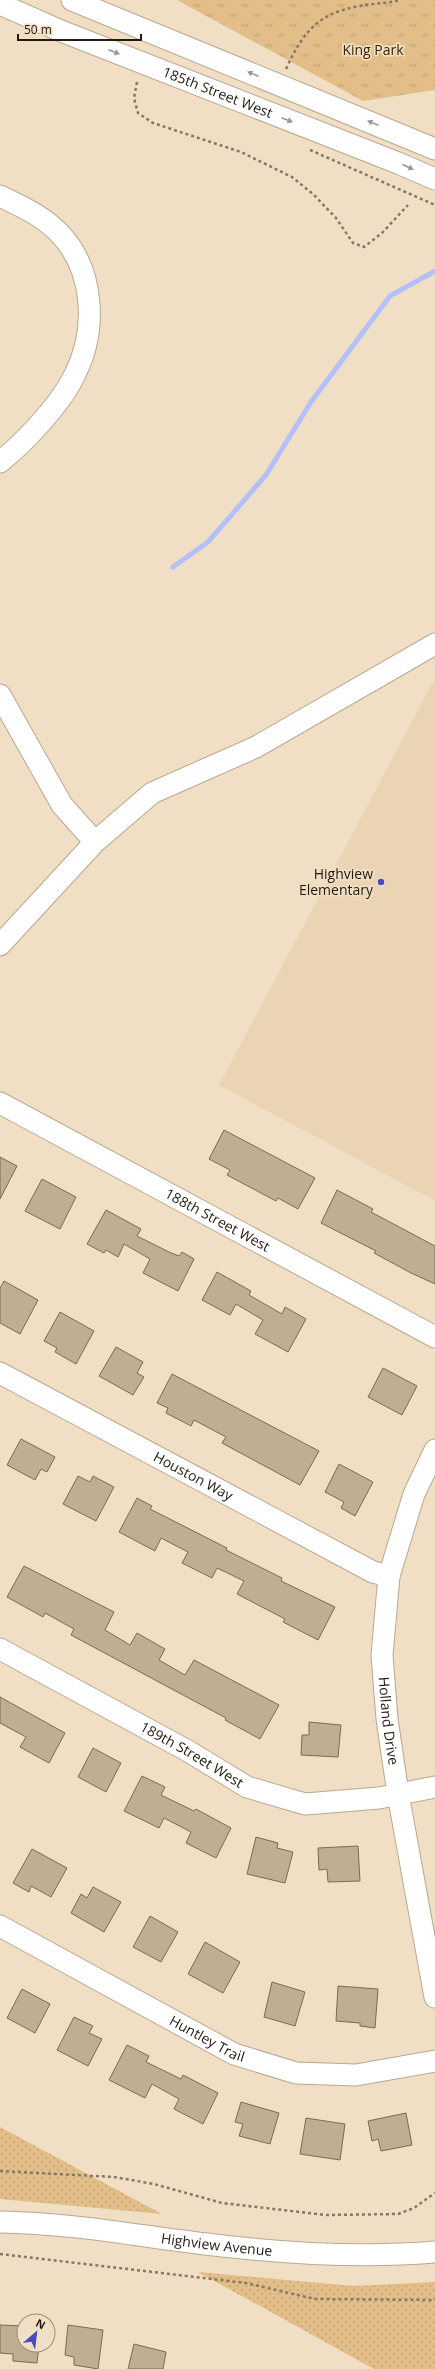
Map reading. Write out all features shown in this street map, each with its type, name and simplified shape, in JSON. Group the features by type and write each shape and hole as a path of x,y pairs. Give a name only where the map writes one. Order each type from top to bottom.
{"street":[{"path":"72,0 435,149"},
{"name":"185th Street West","path":"0,4 61,31 398,163 435,179"},
{"path":"0,196 37,215 61,234 77,256 80,264 85,278 89,310 88,333 76,372 33,433 0,462"},
{"path":"0,945 95,842 152,793 256,747 435,644"},
{"path":"0,695 62,805 95,842"},
{"name":"188th Street West","path":"0,1103 435,1337"},
{"name":"Houston Way","path":"0,1373 366,1568 389,1576"},
{"name":"Holland Drive","path":"435,1450 414,1494 389,1576 382,1655 387,1720 398,1794 435,1997"},
{"name":"189th Street West","path":"0,1649 188,1751 248,1787 305,1804 379,1798 435,1787"},
{"name":"Huntley Trail","path":"0,1926 234,2054 296,2073 356,2075 435,2061"},
{"name":"Highview Avenue","path":"0,2222 57,2225 286,2252 367,2257 435,2252"}],"path":[{"path":"286,69 303,38 323,17 339,10 385,4 400,0"},
{"path":"137,82 134,98 138,113 153,123 241,152 292,177 313,194 336,218 353,243 364,247 382,233 408,205"},
{"path":"0,2171 114,2178 154,2184 222,2203 326,2215 398,2214 414,2208 435,2193"},
{"path":"0,2254 246,2283 315,2299 435,2300"}],"shaded area":[{"name":"Highview Elementary","path":"435,678 435,1201 219,1085"}],"green space":[{"name":"King Park","path":"177,0 435,0 435,90 363,101"},
{"path":"0,2127 162,2214 0,2199"},
{"path":"198,2272 353,2286 435,2282 435,2369 374,2369"}],"building":[{"path":"224,1130 315,1178 298,1209 278,1198 276,1201 227,1175 230,1170 209,1159"},
{"path":"0,1157 17,1166 0,1199"},
{"path":"42,1179 76,1197 60,1229 25,1211"},
{"path":"337,1190 373,1209 371,1212 435,1246 435,1284 411,1273 374,1253 376,1251 321,1223"},
{"path":"106,1210 141,1229 137,1236 169,1252 179,1256 182,1252 194,1259 178,1291 143,1273 150,1259 124,1244 118,1257 106,1250 104,1253 87,1244"},
{"path":"217,1272 251,1291 249,1295 282,1314 285,1307 306,1319 288,1352 255,1334 263,1320 236,1304 230,1315 202,1300"},
{"path":"4,1281 38,1300 20,1334 0,1323 0,1288"},
{"path":"60,1312 94,1331 76,1364 55,1352 57,1348 44,1341"},
{"path":"116,1347 143,1362 137,1373 144,1377 133,1395 99,1376"},
{"path":"383,1368 417,1386 402,1415 368,1397"},
{"path":"172,1374 319,1451 300,1485 222,1443 226,1437 194,1420 191,1426 166,1413 168,1408 157,1403"},
{"path":"21,1439 55,1457 47,1472 41,1469 35,1480 7,1465"},
{"path":"339,1464 373,1482 355,1516 341,1508 344,1502 325,1492"},
{"path":"78,1476 90,1482 93,1476 114,1487 96,1521 63,1504"},
{"path":"137,1498 152,1506 150,1509 282,1578 281,1581 335,1607 318,1640 283,1622 285,1619 237,1594 244,1581 217,1568 212,1578 182,1563 188,1552 161,1538 155,1551 119,1532"},
{"path":"24,1566 114,1612 105,1630 130,1645 137,1633 165,1649 159,1660 185,1675 194,1660 279,1705 260,1739 225,1720 226,1718 71,1635 74,1629 45,1613 43,1617 7,1597"},
{"path":"0,1697 65,1733 49,1763 20,1747 26,1737 0,1723"},
{"path":"309,1722 341,1725 338,1757 301,1755 302,1735 309,1735"},
{"path":"93,1748 121,1763 106,1792 78,1777"},
{"path":"142,1776 165,1787 161,1795 194,1811 196,1809 231,1828 216,1858 186,1843 191,1832 164,1818 159,1828 124,1811"},
{"path":"256,1837 278,1843 277,1848 293,1852 285,1883 247,1874"},
{"path":"358,1846 360,1881 328,1882 327,1869 319,1870 318,1848"},
{"path":"32,1849 67,1868 51,1897 31,1886 29,1892 13,1883"},
{"path":"93,1887 121,1902 104,1932 71,1913 81,1894 87,1898"},
{"path":"150,1916 178,1932 161,1962 133,1947"},
{"path":"205,1942 240,1962 223,1993 188,1974"},
{"path":"272,1982 305,1992 295,2026 264,2017"},
{"path":"338,1986 378,1989 375,2028 360,2026 360,2023 336,2021"},
{"path":"22,1989 50,2004 35,2033 7,2018"},
{"path":"74,2017 93,2026 89,2033 102,2039 88,2066 57,2050"},
{"path":"127,2045 149,2056 146,2062 181,2079 183,2075 218,2093 203,2124 174,2109 179,2099 152,2084 145,2098 109,2080"},
{"path":"241,2102 279,2113 270,2144 239,2136 243,2124 235,2122"},
{"path":"406,2113 412,2145 381,2151 378,2139 372,2141 368,2121"},
{"path":"306,2118 345,2124 340,2160 300,2154"},
{"path":"0,2325 16,2326 16,2353 38,2353 37,2363 13,2361 13,2354 0,2353"},
{"path":"68,2325 103,2330 98,2369 74,2365 74,2357 65,2355"},
{"path":"134,2344 166,2352 163,2369 128,2369"}],"waterway":[{"path":"173,567 208,542 266,475 311,402 390,296 435,271"}],"place":[{"name":"Highview Elementary","path":"381,882"}]}
